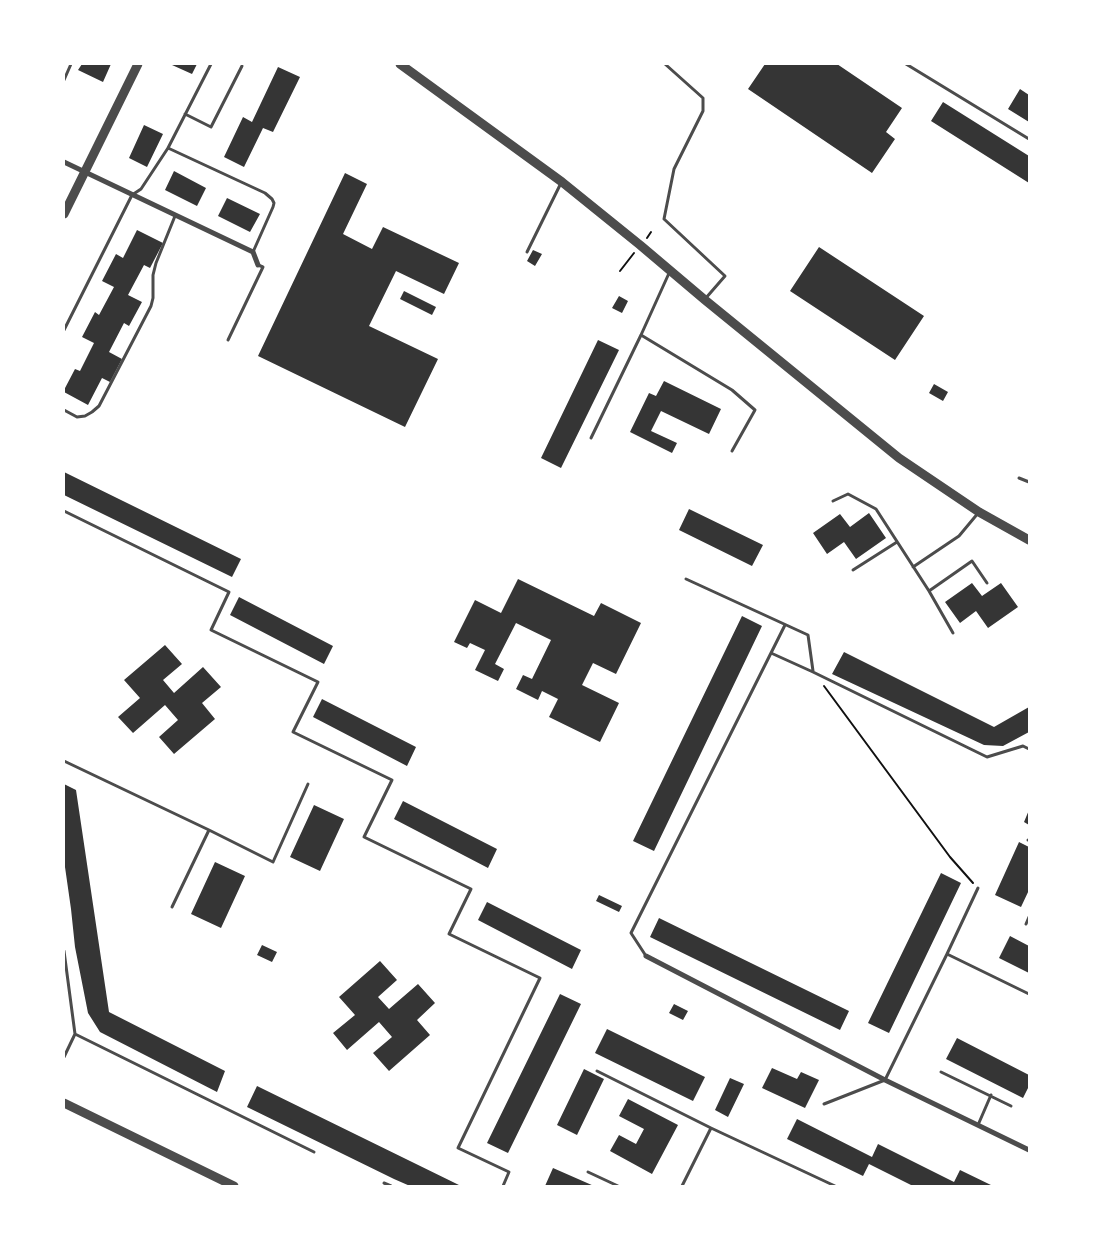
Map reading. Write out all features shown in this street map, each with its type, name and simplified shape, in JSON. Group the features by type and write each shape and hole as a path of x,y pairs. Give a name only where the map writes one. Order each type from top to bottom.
{"street":[{"path":"64,214 138,64"},
{"path":"400,64 562,182 899,458 979,512 1029,540"},
{"path":"64,162 252,252 258,265"},
{"path":"646,956 885,1080 1029,1150"},
{"path":"64,1102 234,1186"}],"lane":[{"path":"64,80 71,64"},
{"path":"64,330 132,195 140,189 168,148 211,64"},
{"path":"665,64 703,98 703,111 674,169 664,219 725,276 704,300"},
{"path":"906,64 1029,138"},
{"path":"185,114 211,127 242,66"},
{"path":"168,148 265,193 272,199 273,207 252,252"},
{"path":"527,252 562,182"},
{"path":"64,410 77,417 85,416 99,406 151,306 153,298 152,275 176,215"},
{"path":"228,340 263,267 258,265"},
{"path":"591,438 670,270"},
{"path":"641,335 732,390 755,410 732,451"},
{"path":"1019,478 1029,482"},
{"path":"833,501 848,494 876,509 953,633"},
{"path":"64,511 229,592 211,630 318,682 293,732 392,780 364,837 471,889 449,934 540,978 458,1148 509,1172 502,1186"},
{"path":"913,567 958,536 979,512"},
{"path":"853,570 897,542"},
{"path":"928,591 972,562 987,583"},
{"path":"686,580 808,635 813,672"},
{"path":"646,956 631,933 785,625"},
{"path":"771,653 987,757 1029,743"},
{"path":"1023,746 1029,748"},
{"path":"64,761 274,862 308,784"},
{"path":"172,907 209,830"},
{"path":"824,1104 885,1080 978,888"},
{"path":"1026,924 1029,917"},
{"path":"64,951 75,1034 64,1057"},
{"path":"947,954 1029,994"},
{"path":"75,1034 314,1152"},
{"path":"597,1071 711,1128 835,1186"},
{"path":"941,1072 1011,1106"},
{"path":"978,1125 991,1095"},
{"path":"682,1186 711,1128"},
{"path":"588,1172 618,1186"},
{"path":"384,1183 391,1186"}],"path":[{"path":"813,672 950,857 978,888"}],"building":[{"path":"82,64 111,64 103,82 78,70"},
{"path":"173,64 197,64 192,74"},
{"path":"765,64 837,64 902,108 886,132 895,139 872,173 748,89"},
{"path":"278,67 300,77 273,132 263,128 244,167 224,157 243,117 252,122"},
{"path":"1020,89 1029,95 1029,122 1008,109"},
{"path":"943,102 1029,156 1029,183 931,121"},
{"path":"144,125 163,134 147,167 129,158"},
{"path":"174,171 206,188 197,206 165,190"},
{"path":"345,173 367,184 343,234 372,249 383,227 459,263 444,294 396,271 369,326 438,359 405,427 258,356"},
{"path":"227,198 260,214 250,232 218,216"},
{"path":"137,230 163,243 150,268 144,265 128,295 142,302 129,326 124,323 109,352 122,359 110,382 102,378 88,405 64,392 64,390 75,369 80,371 94,343 82,337 95,312 99,315 114,287 102,281 116,254 123,258"},
{"path":"819,247 924,316 895,360 790,291"},
{"path":"533,250 542,254 535,266 527,261"},
{"path":"404,291 436,307 432,315 400,299"},
{"path":"619,296 628,301 622,313 612,308"},
{"path":"598,340 619,350 561,468 541,458"},
{"path":"664,381 721,409 709,434 661,411 651,431 677,443 672,453 630,432 649,393 656,396"},
{"path":"934,384 948,392 943,401 929,393"},
{"path":"64,472 241,559 232,577 64,495"},
{"path":"689,509 763,545 752,566 679,530"},
{"path":"869,513 886,538 856,559 844,542 827,554 813,533 840,514 850,527"},
{"path":"518,579 594,616 601,603 641,623 616,674 593,663 582,685 619,703 600,742 549,717 558,699 542,691 538,700 516,689 523,675 532,679 551,640 516,623 495,664 504,669 498,681 475,670 485,650 470,643 467,648 454,642 475,600 501,613"},
{"path":"972,583 982,596 1001,583 1018,607 988,628 976,611 960,623 945,602"},
{"path":"239,597 333,646 324,664 230,615"},
{"path":"742,616 762,626 654,851 633,841"},
{"path":"165,645 182,664 163,680 174,693 203,667 221,687 202,703 215,719 174,754 159,737 178,720 165,705 133,733 118,717 140,698 124,680"},
{"path":"844,652 994,727 1029,707 1029,732 1003,746 984,745 832,674"},
{"path":"322,699 416,747 407,766 313,717"},
{"path":"64,784 76,790 109,1012 225,1071 217,1092 100,1032 88,1013 75,947 64,860"},
{"path":"403,801 497,849 488,868 394,819"},
{"path":"314,805 344,819 320,871 290,857"},
{"path":"1029,810 1029,825 1024,822"},
{"path":"1019,842 1029,847 1029,890 1021,907 995,895"},
{"path":"215,862 245,876 221,928 191,914"},
{"path":"941,873 961,883 889,1033 868,1023"},
{"path":"599,895 622,906 619,912 596,901"},
{"path":"487,902 581,950 572,969 478,920"},
{"path":"659,918 849,1011 840,1030 650,937"},
{"path":"1010,936 1029,946 1029,973 999,958"},
{"path":"262,945 277,952 272,962 257,955"},
{"path":"380,961 397,980 378,997 389,1009 418,984 435,1003 417,1020 430,1035 389,1071 373,1053 392,1037 379,1022 347,1050 333,1033 355,1015 339,997"},
{"path":"560,994 581,1004 508,1153 487,1143"},
{"path":"674,1004 688,1011 683,1020 669,1013"},
{"path":"607,1029 705,1077 693,1101 595,1053"},
{"path":"957,1038 1029,1075 1029,1086 1023,1098 946,1059"},
{"path":"772,1068 797,1079 801,1072 819,1080 805,1108 762,1088"},
{"path":"584,1069 604,1079 577,1135 557,1125"},
{"path":"730,1078 744,1084 728,1117 715,1110"},
{"path":"257,1086 461,1186 410,1186 247,1107"},
{"path":"628,1099 678,1125 652,1174 610,1151 619,1135 636,1144 644,1129 619,1116"},
{"path":"797,1119 872,1157 878,1144 954,1182 960,1170 993,1186 913,1186 869,1164 863,1176 787,1139"},
{"path":"553,1168 594,1186 545,1186"}]}
